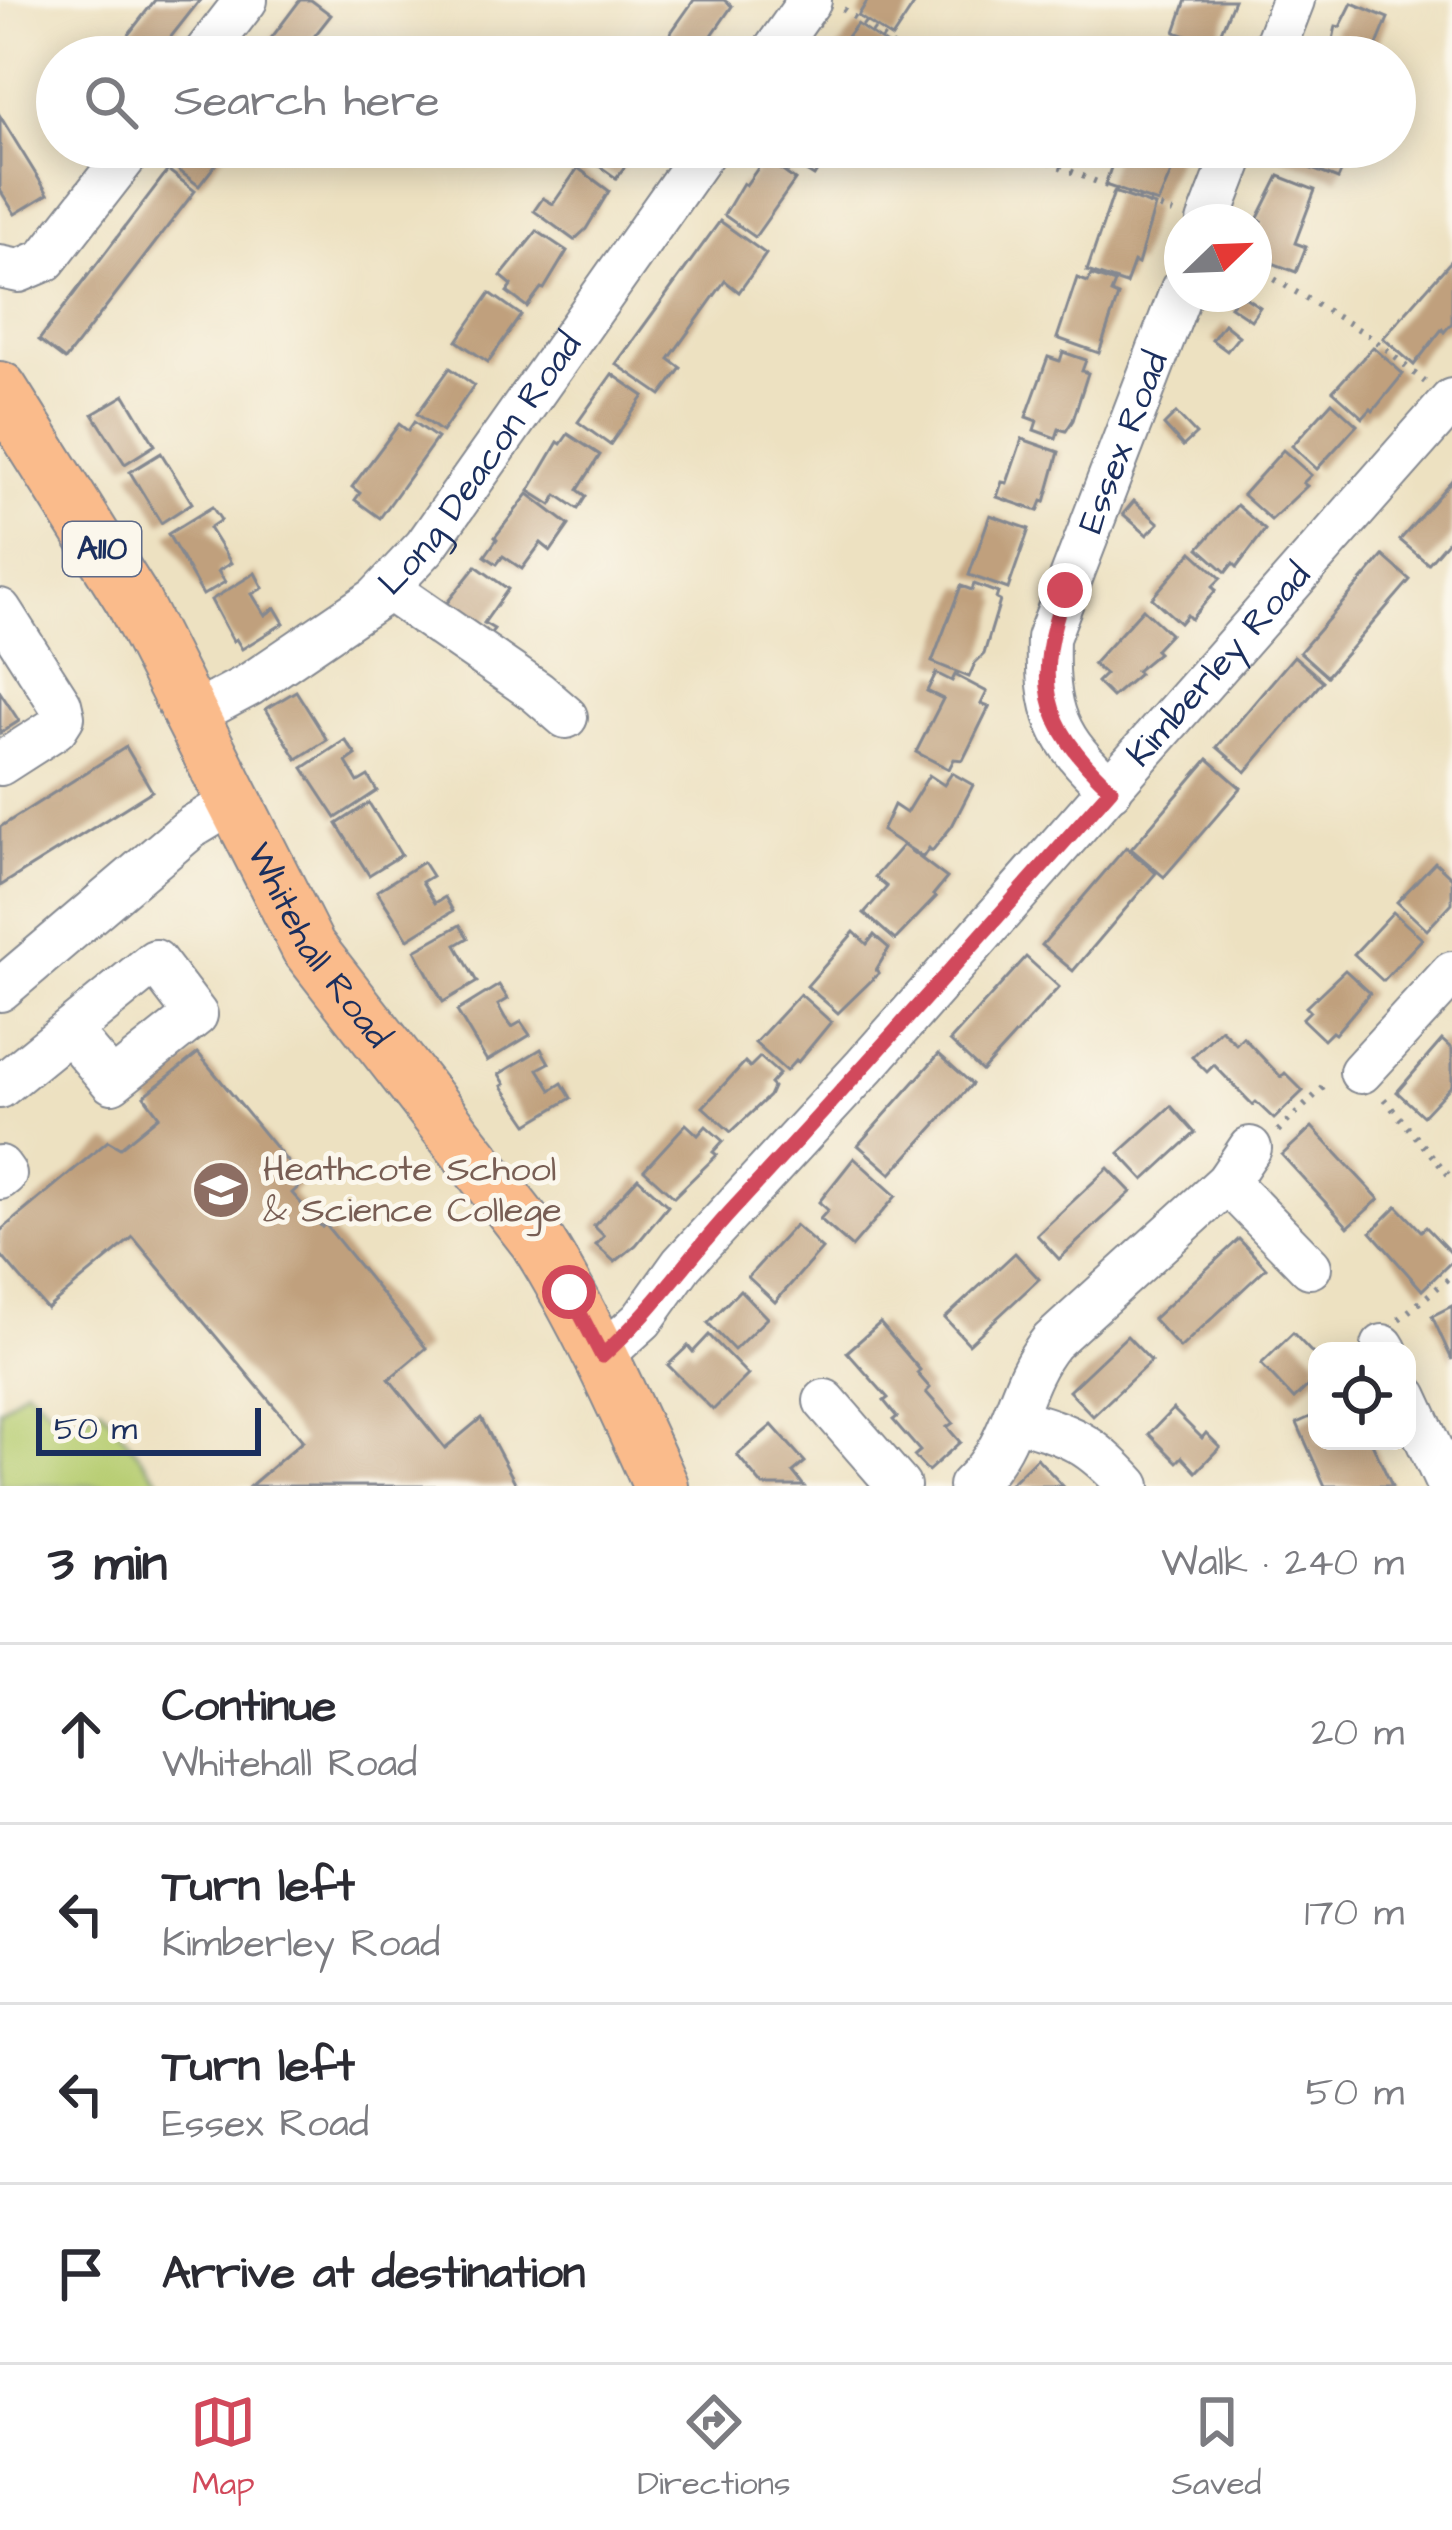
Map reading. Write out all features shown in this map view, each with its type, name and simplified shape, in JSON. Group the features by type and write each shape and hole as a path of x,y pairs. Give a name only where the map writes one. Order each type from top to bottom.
{"main road":[{"name":"Whitehall Road","path":"0,389 133,599 313,954 537,1241 602,1356 661,1486"}],"street":[{"path":"219,36 247,0"},
{"path":"785,36 810,0"},
{"path":"1279,36 1293,0"},
{"path":"0,267 20,272 45,260 117,168"},
{"name":"Long Deacon Road","path":"191,716 249,685 388,589 425,547 692,168"},
{"path":"1203,204 1224,168"},
{"name":"Essex Road","path":"1111,789 1074,751 1054,721 1047,682 1048,638 1173,312"},
{"name":"Kimberley Road","path":"602,1356 642,1320 682,1264 865,1066 1451,401"},
{"path":"388,589 566,717"},
{"path":"0,610 60,704 63,717 56,728 0,764"},
{"path":"0,990 192,827 235,801"},
{"path":"1361,1072 1446,990"},
{"path":"0,1087 69,1031"},
{"path":"970,1486 1005,1445 1036,1360 1051,1342 1238,1165 1310,1268"},
{"path":"0,1167 5,1174 0,1178"},
{"path":"825,1401 899,1486"},
{"path":"1416,1417 1448,1486"},
{"path":"1015,1420 1070,1436 1099,1452 1129,1486"}],"path":[{"path":"830,0 879,36"},
{"path":"1063,168 1164,207"},
{"path":"1272,278 1368,335 1451,401"},
{"path":"1238,1165 1342,1069 1361,1072 1452,1178"},
{"path":"1382,1342 1379,1335 1452,1276"}],"green space":[{"path":"26,1388 61,1421 77,1421 101,1407 164,1486 0,1486 0,1409"}],"building":[{"path":"155,0 200,0 172,36 127,36"},
{"path":"300,0 311,0 331,15 314,36 273,36"},
{"path":"694,0 724,0 732,6 711,36 670,34"},
{"path":"868,0 917,0 893,36 858,16"},
{"path":"1186,0 1234,0 1219,36 1175,32"},
{"path":"1352,3 1388,18 1381,36 1334,36 1336,26 1340,27"},
{"path":"857,24 874,36 848,36"},
{"path":"0,116 48,194 15,214 0,190"},
{"path":"176,168 213,168 199,186"},
{"path":"578,168 609,191 574,240 534,211 543,198 553,204"},
{"path":"602,168 624,168 616,178"},
{"path":"758,168 779,168 795,180 755,237 724,215 743,183"},
{"path":"1111,168 1173,168 1158,203 1105,185"},
{"path":"1310,168 1343,168 1338,179"},
{"path":"168,170 195,191 65,360 39,340"},
{"path":"1279,176 1315,190 1295,243 1306,247 1296,272 1272,263 1272,204 1265,204"},
{"path":"1114,192 1155,206 1138,264 1134,262 1126,284 1087,271"},
{"path":"720,221 766,254 739,292 725,281 669,359 681,368 661,395 616,364"},
{"path":"537,231 567,251 527,307 507,292 512,285 501,276"},
{"path":"1452,260 1452,323 1414,365 1383,338"},
{"path":"1091,275 1115,283 1111,293 1118,296 1099,353 1057,338 1077,278 1088,282"},
{"path":"490,293 521,315 488,362 457,341"},
{"path":"1224,324 1239,336 1227,351 1212,340"},
{"path":"1373,347 1403,374 1363,418 1333,391"},
{"path":"1063,352 1086,360 1082,371 1088,373 1073,420 1066,431 1059,429 1056,438 1034,430 1037,421 1026,417 1048,357 1060,361"},
{"path":"450,368 474,385 442,432 417,414"},
{"path":"612,374 644,396 610,445 578,422"},
{"path":"125,395 155,445 125,464 93,414"},
{"path":"1332,402 1357,425 1317,469 1292,446"},
{"path":"1176,413 1196,434 1183,446 1164,425"},
{"path":"414,422 437,438 380,518 355,500 360,493 352,487 399,424 408,431"},
{"path":"568,434 600,455 578,490 586,496 578,509 557,495 551,505 529,491 558,442"},
{"path":"1022,439 1059,452 1038,511 997,497 1002,482 1007,483"},
{"path":"1283,450 1311,475 1303,483 1307,486 1271,520 1243,495"},
{"path":"161,453 192,503 161,523 130,472"},
{"path":"1452,480 1452,536 1428,564 1400,540"},
{"path":"528,494 569,525 551,551 541,543 522,569 503,556 497,564 485,556"},
{"path":"1134,501 1159,523 1147,535 1123,514"},
{"path":"1237,505 1265,530 1237,567 1233,563 1226,572 1199,548"},
{"path":"212,507 221,520 209,528 231,563 218,571 225,582 203,595 168,534"},
{"path":"990,515 1029,529 1008,589 969,575"},
{"path":"1192,552 1221,578 1191,619 1187,615 1180,623 1152,598"},
{"path":"1383,556 1410,580 1327,676 1300,652"},
{"path":"476,566 508,589 484,623 494,629 483,644 446,604"},
{"path":"255,573 263,588 252,594 265,615 275,608 284,623 242,649 211,600"},
{"path":"974,584 998,593 1000,601 984,654 969,677 932,662 961,586 972,590"},
{"path":"1143,609 1170,634 1155,650 1158,653 1136,671 1139,674 1112,697 1097,682 1105,674 1093,664"},
{"path":"1294,656 1323,681 1246,772 1217,747"},
{"path":"936,673 952,681 955,675 987,692 981,704 989,707 963,760 954,759 949,769 916,752 943,699 927,691"},
{"path":"296,691 327,740 297,759 266,709"},
{"path":"0,692 19,721 0,733"},
{"path":"345,740 356,755 346,762 358,782 368,776 377,791 336,818 303,768"},
{"path":"126,747 152,791 0,886 0,827"},
{"path":"1208,759 1241,788 1164,877 1131,849"},
{"path":"952,773 973,785 952,826 932,851 929,848 923,857 882,831 894,805 906,813 929,775 944,785"},
{"path":"369,803 401,855 369,875 337,824"},
{"path":"903,845 947,878 936,897 895,940 864,913 887,887 875,877"},
{"path":"1126,847 1156,873 1073,971 1042,945"},
{"path":"423,862 432,876 422,882 435,903 445,897 453,911 408,939 377,891"},
{"path":"1435,862 1452,878 1452,903 1427,930 1397,902"},
{"path":"1393,912 1422,939 1383,981 1354,954"},
{"path":"460,925 468,938 456,945 477,982 443,1002 415,950"},
{"path":"854,932 867,944 874,935 889,948 876,970 879,973 838,1013 807,986"},
{"path":"1026,957 1059,987 982,1071 950,1041"},
{"path":"1345,970 1370,993 1335,1034 1324,1040 1302,1019 1310,1011 1306,1007"},
{"path":"499,985 508,999 498,1005 505,1018 512,1027 521,1022 530,1035 487,1061 457,1011"},
{"path":"800,994 831,1022 786,1071 755,1043"},
{"path":"1221,1029 1236,1044 1243,1037 1281,1077 1285,1073 1303,1091 1274,1119 1256,1102 1253,1105 1214,1065 1207,1072 1192,1057"},
{"path":"1442,1040 1452,1049 1452,1085 1423,1116 1397,1092"},
{"path":"541,1049 549,1063 538,1069 551,1090 562,1083 571,1098 528,1124 499,1074"},
{"path":"198,1053 304,1182 292,1193 322,1227 325,1224 426,1348 389,1379 445,1448 481,1418 517,1486 250,1486 303,1441 133,1237 47,1309 0,1254 0,1231 108,1141 120,1148 159,1116 144,1096"},
{"path":"939,1054 972,1084 891,1174 858,1145"},
{"path":"760,1057 779,1074 770,1084 769,1096 731,1132 703,1107 745,1062 750,1067"},
{"path":"1171,1106 1195,1133 1144,1180 1119,1153"},
{"path":"686,1124 698,1135 706,1126 723,1141 713,1152 717,1155 674,1197 644,1170"},
{"path":"1312,1127 1379,1199 1348,1227 1282,1155"},
{"path":"854,1158 896,1196 852,1247 820,1219 828,1210 819,1202"},
{"path":"1108,1168 1131,1192 1059,1259 1037,1235"},
{"path":"638,1178 668,1206 615,1262 596,1245 604,1236 594,1226"},
{"path":"1397,1206 1452,1254 1452,1261 1422,1290 1371,1232"},
{"path":"795,1225 822,1249 775,1302 748,1277"},
{"path":"1239,1239 1266,1268 1180,1348 1153,1319"},
{"path":"1015,1253 1039,1279 969,1344 945,1318"},
{"path":"740,1290 767,1318 734,1350 708,1323"},
{"path":"1452,1306 1452,1360 1432,1316"},
{"path":"880,1323 920,1370 917,1373 930,1388 926,1392 953,1423 947,1427 960,1442 928,1471 914,1456 920,1451 893,1420 897,1417 884,1401 888,1398 847,1352"},
{"path":"1293,1333 1308,1349 1308,1386 1294,1399 1261,1364"},
{"path":"709,1335 748,1375 713,1410 668,1365 688,1346 693,1352"},
{"path":"1127,1336 1151,1361 1093,1416 1069,1391"},
{"path":"1173,1409 1202,1438 1206,1433 1220,1447 1196,1472 1182,1457 1177,1462 1149,1434"},
{"path":"1308,1418 1308,1448 1297,1423"},
{"path":"772,1425 805,1462 793,1472 804,1486 763,1486 737,1455"},
{"path":"1309,1450 1375,1450 1392,1486 1325,1486"},
{"path":"1037,1458 1063,1486 1008,1486"}],"place":[{"name":"Heathcote School & Science College","path":"221,1190"}],"route":[{"path":"569,1292 602,1356 642,1320 682,1264 1111,789 1074,751 1054,721 1047,682 1048,638 1065,590"}]}
